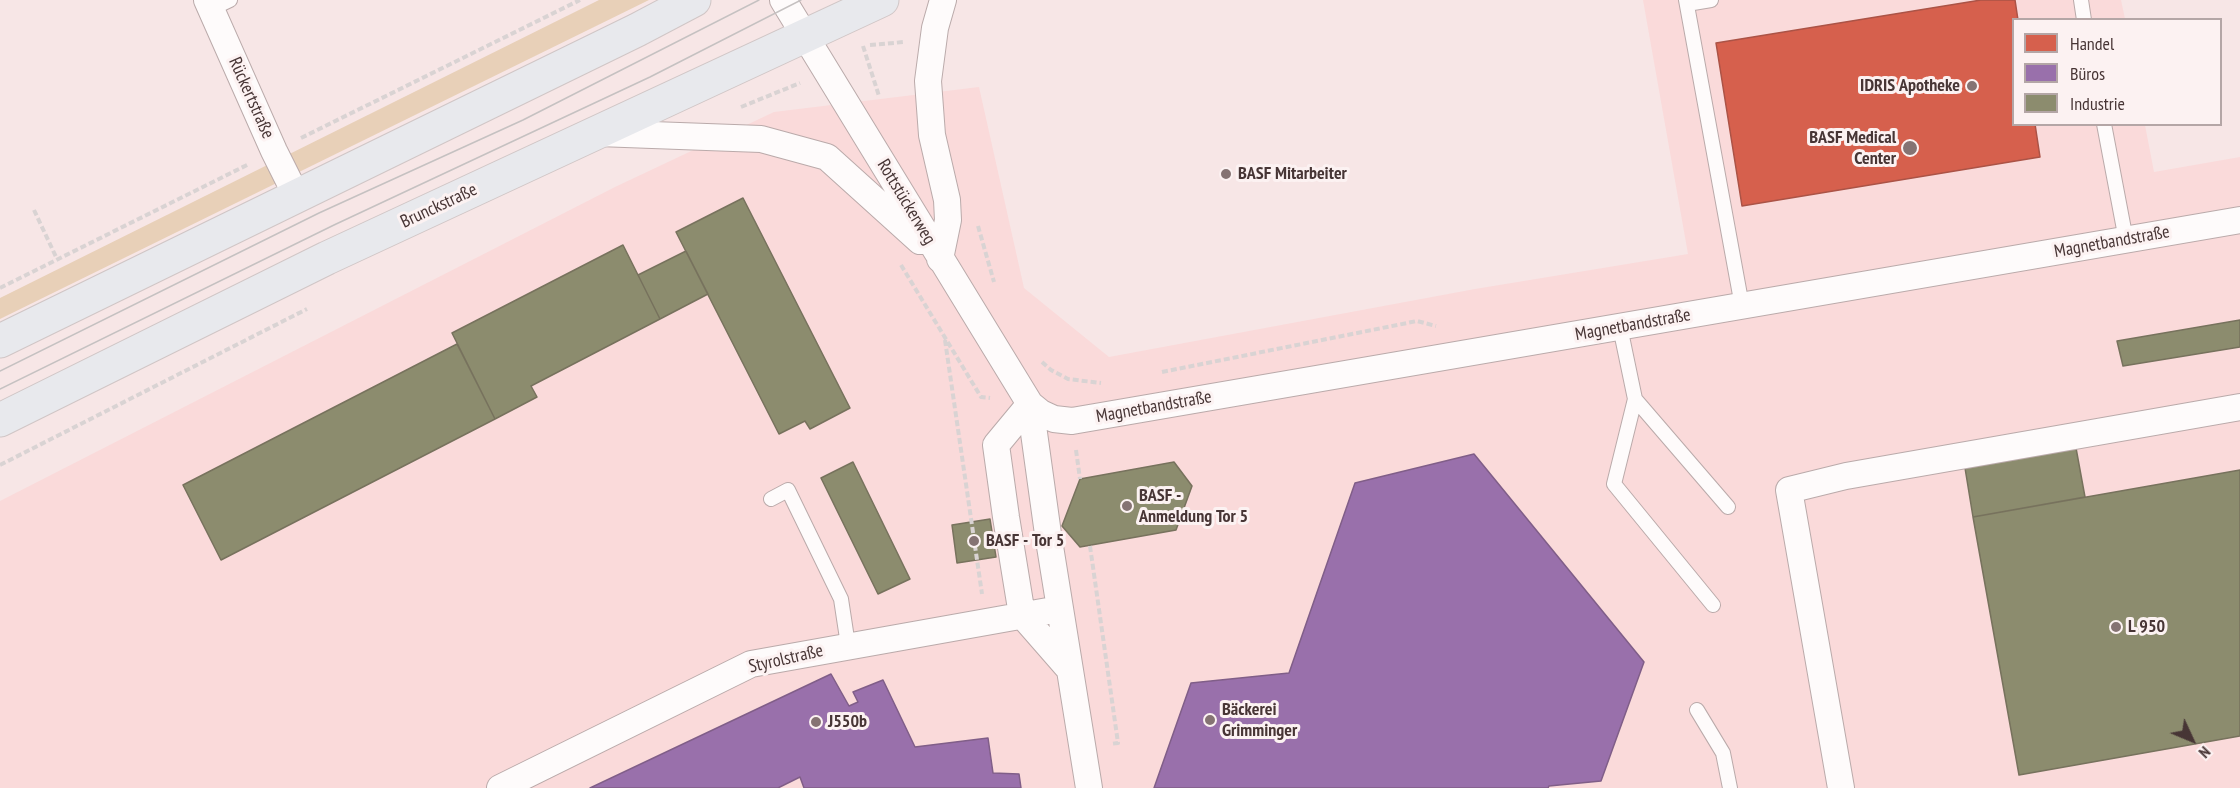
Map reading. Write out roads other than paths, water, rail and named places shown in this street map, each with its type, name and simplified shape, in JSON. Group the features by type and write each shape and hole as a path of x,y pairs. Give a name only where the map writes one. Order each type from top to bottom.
{"main road":[{"path":"0,341 694,0"},
{"name":"Brunckstraße","path":"0,420 327,258 882,0"}],"street":[{"name":"Rottstückerweg","path":"783,0 1030,404 1059,609 1089,788"},
{"path":"940,259 948,220 947,200 932,135 928,81 935,28 943,0"},
{"name":"Rückertstraße","path":"216,3 274,152 296,195"},
{"path":"595,133 761,139 827,157 940,259"},
{"name":"Magnetbandstraße","path":"1030,404 1041,413 1054,419 1072,421 2240,220"},
{"path":"1030,404 996,445 1022,615 1070,670"},
{"path":"1840,788 1789,490 1846,476 2240,407"},
{"name":"Styrolstraße","path":"500,788 751,664 1059,609"}],"lane":[{"path":"1711,0 1686,2 1742,306"},
{"path":"2081,0 2084,18"},
{"path":"2104,126 2126,240"},
{"path":"1620,327 1635,399 1614,484 1713,605"},
{"path":"1635,399 1728,507"},
{"path":"771,499 788,490 841,599 848,645"},
{"path":"1697,710 1723,753 1730,788"}],"tram line":[{"path":"0,371 319,213 523,120 759,0"},
{"path":"0,389 334,225 650,77 801,0"}],"place":[{"name":"IDRIS Apotheke","path":"1972,86"},
{"name":"BASF Medical Center","path":"1910,148"},
{"name":"BASF Mitarbeiter","path":"1226,174"},
{"name":"BASF - Anmeldung Tor 5","path":"1127,506"},
{"name":"BASF - Tor 5","path":"974,541"},
{"name":"L 950","path":"2116,627"},
{"name":"Bäckerei Grimminger","path":"1210,720"},
{"name":"J550b","path":"816,722"}]}
